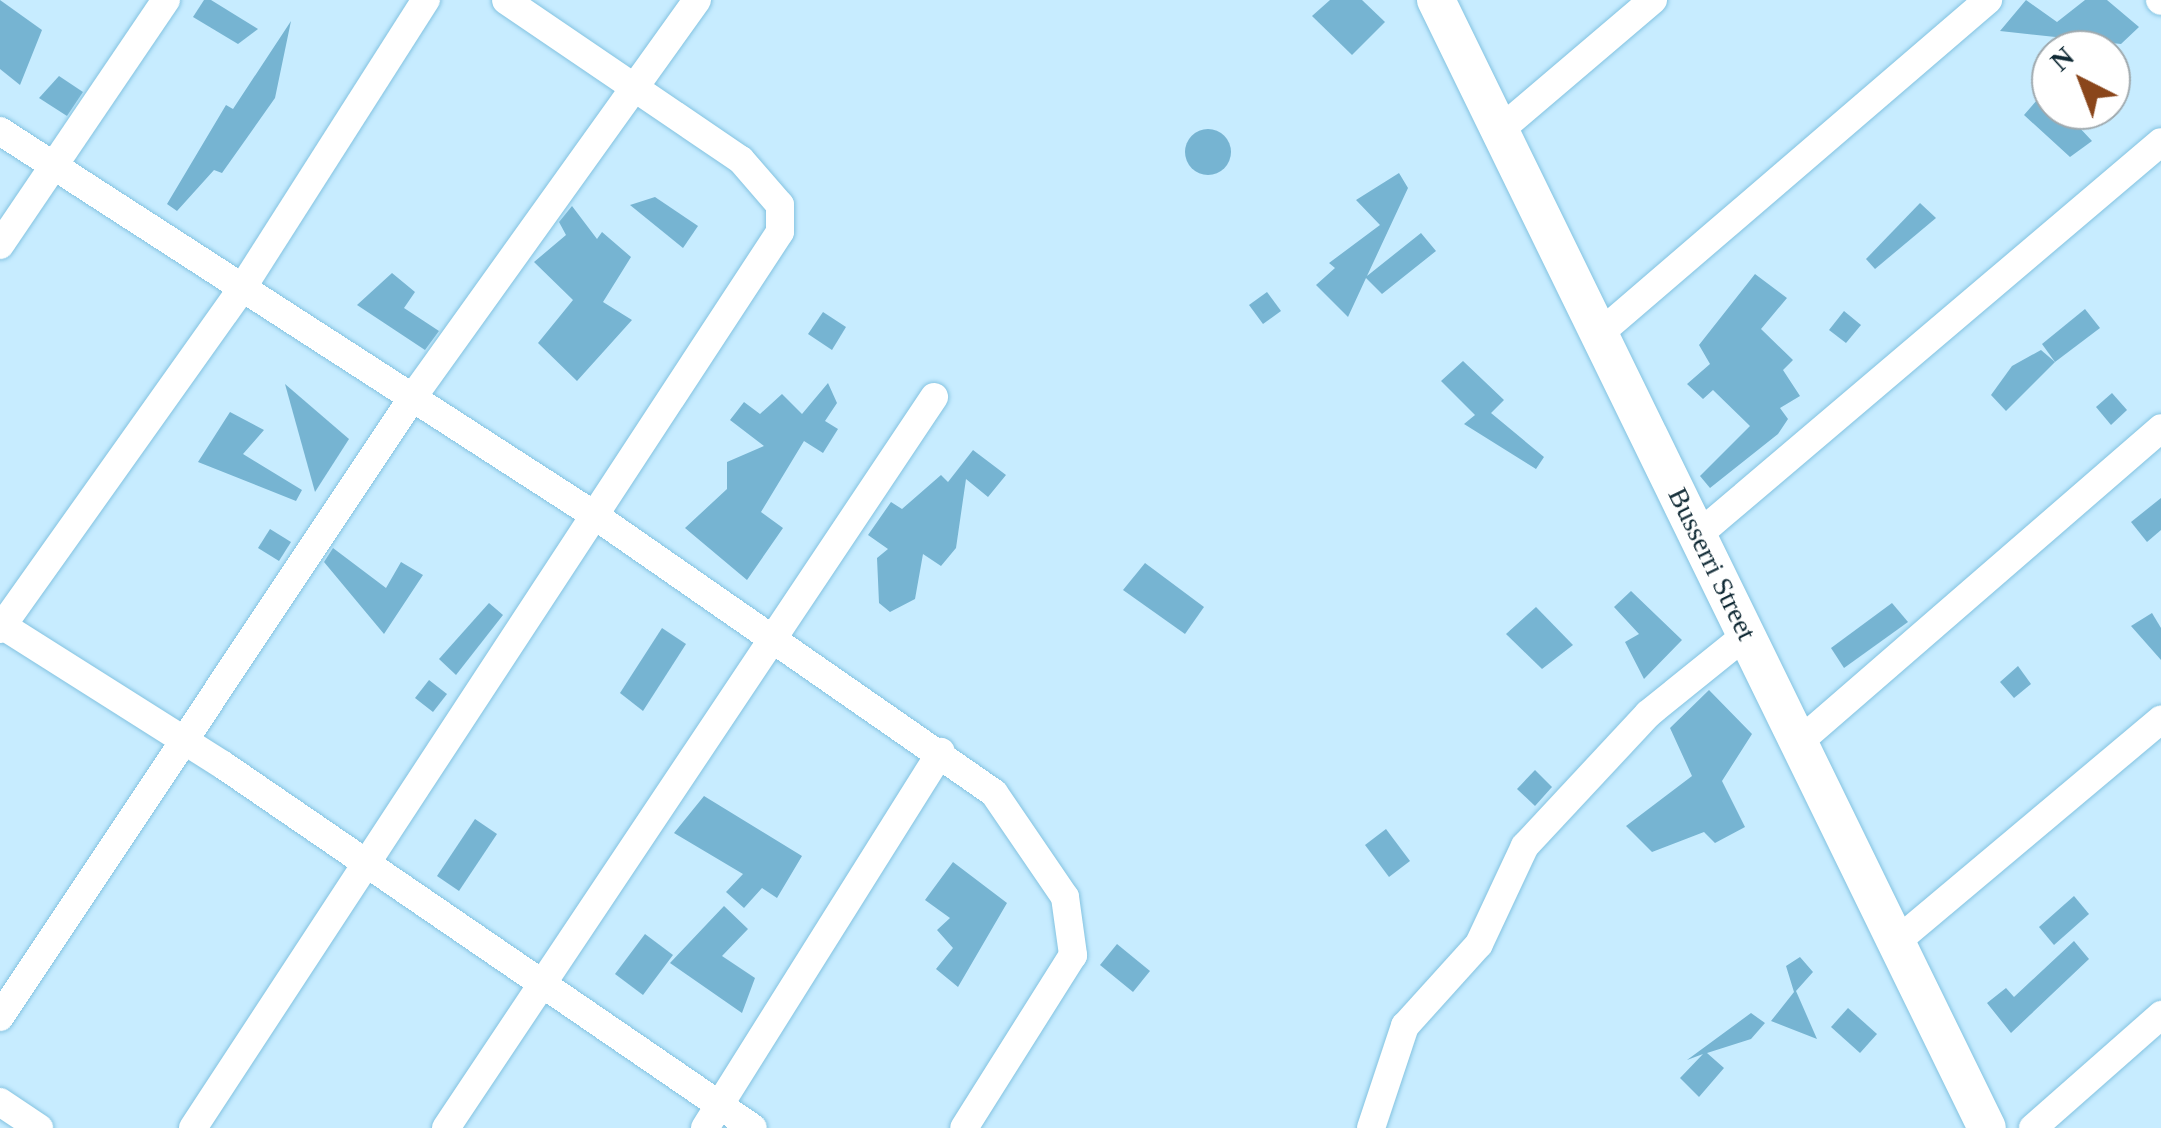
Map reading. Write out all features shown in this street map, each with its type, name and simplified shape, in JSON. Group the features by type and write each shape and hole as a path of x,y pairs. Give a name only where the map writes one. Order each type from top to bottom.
{"main road":[{"name":"Busserri Street","path":"1436,0 1987,1128"}],"street":[{"path":"0,245 166,0"},
{"path":"426,0 240,293 1,626 181,738 544,982 713,1116 754,1128"},
{"path":"193,1128 780,232 780,205 767,184 636,84 506,0"},
{"path":"0,1017 181,738 410,401 697,0"},
{"path":"1500,130 1653,0"},
{"path":"1599,334 1988,0"},
{"path":"0,131 240,293 594,515 941,752 994,793 1075,928 1073,956 964,1128"},
{"path":"1698,536 2161,142"},
{"path":"446,1128 934,398"},
{"path":"1799,742 2161,428"},
{"path":"1372,1128 1405,1026 1479,944 1525,846 1648,714 1746,635"},
{"path":"1896,942 2161,720"},
{"path":"713,1116 941,752"},
{"path":"2033,1128 2161,1015"},
{"path":"0,1102 39,1128"}],"building":[{"path":"0,0 42,30 20,85 0,69"},
{"path":"204,0 211,0 258,29 238,44 193,17"},
{"path":"1330,0 1362,0 1385,22 1352,55 1312,16"},
{"path":"2026,0 2057,22 2085,0 2107,0 2139,27 2131,35 2131,30 2031,30 2031,34 2000,31"},
{"path":"291,21 275,98 222,173 214,170 177,211 167,204 226,105 233,109"},
{"path":"59,76 83,92 67,116 39,98"},
{"path":"1208,129 1224,136 1231,152 1224,168 1208,175 1192,168 1185,152 1192,136"},
{"path":"2040,130 2082,130 2092,141 2070,157"},
{"path":"1399,173 1408,188 1367,276 1421,233 1436,251 1382,294 1366,278 1348,317 1316,285 1335,268 1329,263 1380,225 1356,200"},
{"path":"655,197 698,226 683,248 630,205"},
{"path":"1920,203 1936,218 1875,269 1866,259"},
{"path":"572,206 597,239 602,232 631,257 603,302 632,320 577,381 538,343 573,300 534,262 566,235 559,222"},
{"path":"392,273 415,292 404,308 439,331 425,350 357,305"},
{"path":"1755,274 1787,298 1761,329 1793,360 1783,370 1800,396 1780,408 1788,419 1778,434 1710,488 1700,476 1750,426 1713,390 1703,399 1687,384 1710,364 1699,345"},
{"path":"1267,292 1281,311 1263,324 1249,305"},
{"path":"2085,309 2100,328 2055,362 2042,344"},
{"path":"1844,311 1861,325 1846,343 1829,330"},
{"path":"823,312 846,327 832,350 808,334"},
{"path":"2041,350 2055,362 2006,411 1991,395 2012,366"},
{"path":"1463,361 1504,400 1491,413 1544,457 1536,469 1464,424 1475,415 1441,381"},
{"path":"828,383 837,403 825,421 838,429 823,453 804,441 761,512 783,528 747,580 685,528 727,489 727,462 764,446 730,420 744,402 760,414 782,394 802,414"},
{"path":"285,384 349,439 315,492"},
{"path":"2112,393 2127,410 2111,425 2096,407"},
{"path":"230,412 264,430 243,454 302,490 296,501 198,462"},
{"path":"973,450 1006,475 988,497 966,479 956,548 941,566 923,554 915,599 890,612 879,603 877,558 888,549 868,535 891,502 902,509 941,475 948,482"},
{"path":"2161,498 2161,530 2147,542 2131,522"},
{"path":"270,529 291,542 279,561 258,548"},
{"path":"333,548 386,588 401,562 423,575 384,634 324,562"},
{"path":"1145,563 1204,607 1185,634 1123,590"},
{"path":"1631,591 1682,640 1644,679 1625,642 1639,634 1614,607"},
{"path":"489,603 503,615 456,675 439,659"},
{"path":"1892,603 1908,622 1844,668 1831,648"},
{"path":"1536,607 1573,645 1542,669 1506,634"},
{"path":"2152,613 2161,628 2161,660 2131,626"},
{"path":"662,628 686,644 643,711 620,693"},
{"path":"2018,666 2031,684 2014,698 2000,682"},
{"path":"429,680 447,694 433,712 415,698"},
{"path":"1709,690 1752,734 1722,781 1745,827 1715,843 1704,832 1652,852 1626,826 1692,776 1670,728"},
{"path":"1535,770 1552,787 1535,806 1517,789"},
{"path":"704,796 802,856 777,898 762,888 744,908 726,892 743,874 674,833"},
{"path":"475,819 497,834 459,891 437,876"},
{"path":"1386,829 1410,861 1389,877 1365,845"},
{"path":"953,862 1007,903 958,987 936,969 953,948 937,930 950,918 925,900"},
{"path":"2074,896 2089,914 2054,945 2039,927"},
{"path":"724,906 748,929 722,956 755,978 742,1013 670,963"},
{"path":"645,934 673,955 643,995 615,974"},
{"path":"2074,941 2089,959 2011,1033 1987,1003 2006,988 2014,997"},
{"path":"1117,944 1150,971 1133,992 1100,965"},
{"path":"1800,957 1813,972 1796,991 1817,1039 1771,1021 1794,992 1786,966"},
{"path":"1848,1008 1877,1034 1860,1053 1831,1027"},
{"path":"1751,1013 1765,1023 1751,1039 1707,1053 1724,1068 1699,1097 1680,1078 1703,1054 1687,1060"}]}
